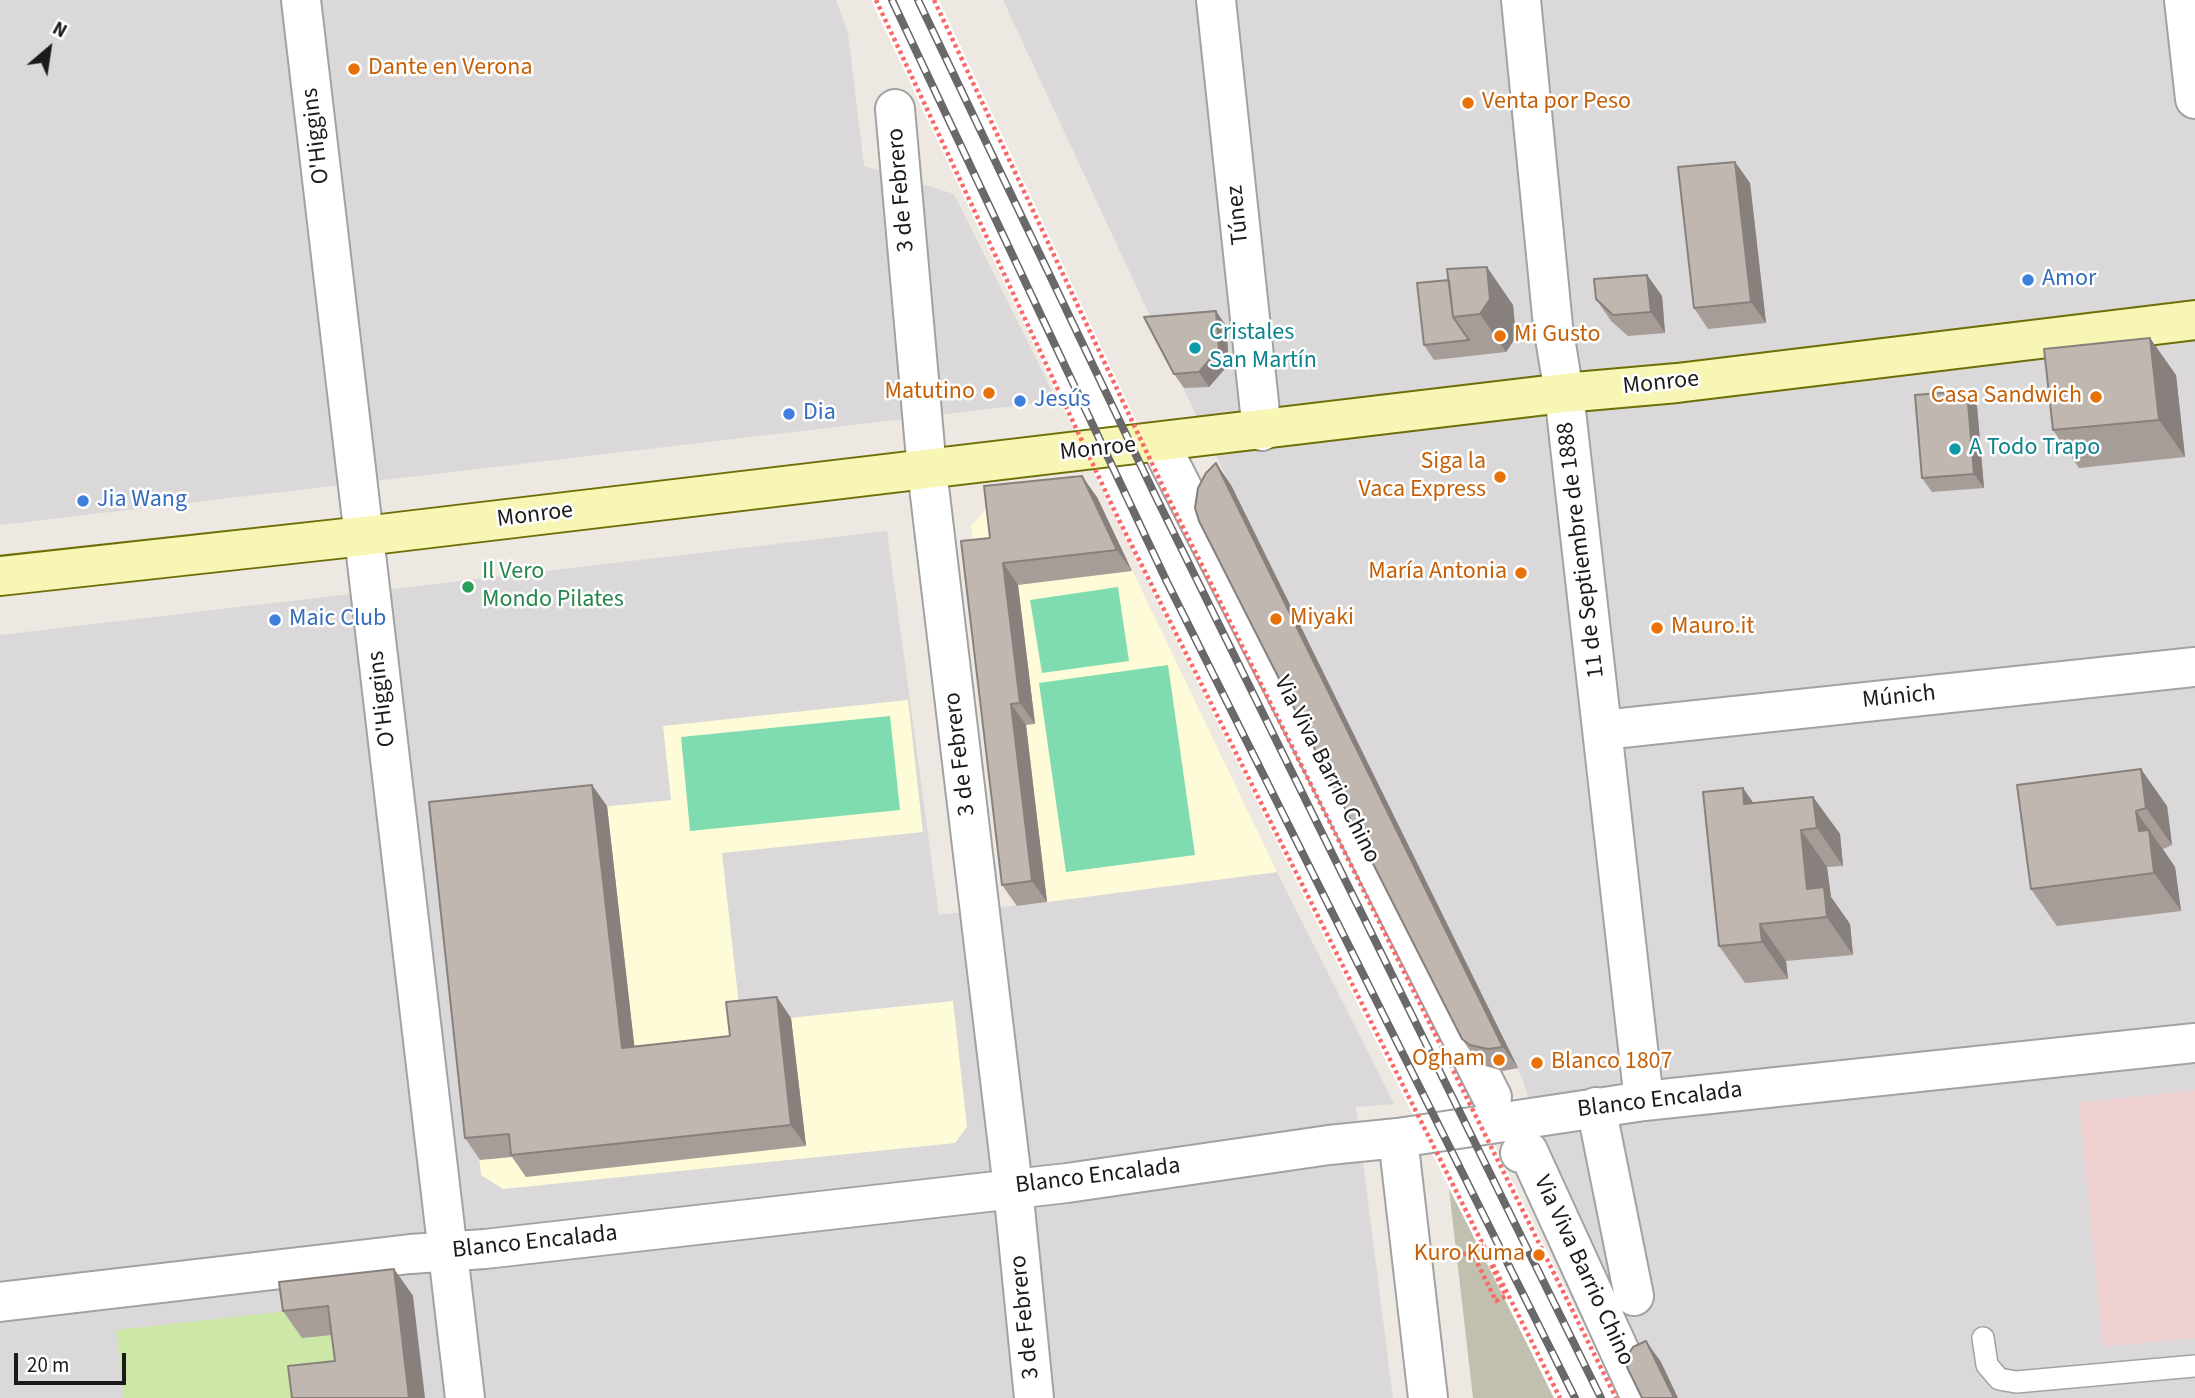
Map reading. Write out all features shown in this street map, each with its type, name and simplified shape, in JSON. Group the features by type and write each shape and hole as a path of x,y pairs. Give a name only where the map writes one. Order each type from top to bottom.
{"main road":[{"name":"Monroe","path":"0,576 364,536 1564,393 1690,382 2195,320"}],"street":[{"name":"O'Higgins","path":"301,0 465,1398"},
{"name":"Túnez","path":"1216,0 1262,430"},
{"name":"11 de Septiembre de 1888","path":"1521,0 1553,326 1564,393 1644,1101"},
{"path":"2184,0 2195,99"},
{"name":"3 de Febrero","path":"895,109 927,470 1013,1188 1034,1398"},
{"name":"Via Viva Barrio Chino","path":"1159,442 1492,1097"},
{"name":"Múnich","path":"1603,730 2195,667"},
{"name":"Blanco Encalada","path":"0,1302 410,1254 1067,1183 1644,1101 2195,1043"},
{"path":"1596,1107 1634,1296"},
{"path":"1398,1138 1428,1398"},
{"name":"Via Viva Barrio Chino","path":"1520,1153 1528,1152 1641,1398"}],"lane":[{"path":"1983,1338 1987,1365 1998,1379 2016,1382 2195,1366"}],"path":[{"path":"876,0 1118,517 1560,1398"},
{"path":"934,0 1164,489 1616,1398"},
{"path":"1457,1258 1468,1252 1475,1249 1482,1246 1506,1296 1496,1301 1486,1280 1476,1260 1471,1250 1484,1243"}],"shaded area":[{"path":"0,0 836,0 848,33 864,166 954,194 1057,401 0,525"},
{"path":"1003,0 2195,0 2195,1398 1678,1398 1641,1351 1553,1173 1522,1078 1195,413"},
{"path":"1097,497 1277,872 1017,906 971,526 987,508"},
{"path":"887,531 939,915 1277,872 1394,1104 1356,1107 1393,1398 0,1398 0,635"},
{"path":"908,700 923,832 722,853 741,1023 953,1001 967,1127 955,1143 503,1189 481,1175 443,823 671,800 663,726"},
{"path":"2195,1090 2195,1338 2103,1347 2079,1103"},
{"path":"1449,1189 1560,1398 1473,1398"}],"green space":[{"path":"1118,587 1129,661 1042,673 1030,600"},
{"path":"1168,665 1195,855 1066,872 1039,683"},
{"path":"890,716 900,810 690,831 681,737"},
{"path":"298,1310 347,1333 354,1388 308,1398 124,1398 116,1330"}],"pier":[{"path":"871,0 939,0 1167,487 1620,1398 1554,1398 1116,519"}],"building":[{"path":"1735,162 1751,302 1694,308 1678,167"},
{"path":"1487,267 1490,299 1480,314 1453,317 1447,269"},
{"path":"1647,275 1651,312 1613,315 1596,299 1594,279"},
{"path":"1449,280 1453,317 1469,340 1424,345 1417,283"},
{"name":"Cristales San Martín","path":"1216,311 1219,349 1199,372 1174,374 1144,317"},
{"path":"2150,338 2159,420 2053,430 2044,349"},
{"name":"A Todo Trapo","path":"1967,391 1974,474 1922,478 1915,395"},
{"path":"1216,463 1503,1047 1488,1049 1470,1045 1462,1039 1199,521 1195,508 1198,488 1206,473"},
{"path":"1082,476 1117,550 1003,563 1020,703 1011,704 1032,881 1002,885 961,541 990,538 984,486"},
{"path":"2141,769 2146,808 2136,811 2139,831 2149,830 2154,873 2031,889 2017,785"},
{"path":"592,785 622,1048 730,1036 726,1002 777,997 791,1125 511,1155 509,1134 465,1138 429,802"},
{"path":"1743,788 1744,804 1813,797 1817,828 1801,830 1807,889 1824,887 1827,917 1760,924 1762,942 1719,946 1703,792"},
{"path":"394,1269 409,1398 292,1398 288,1366 335,1361 328,1306 283,1311 279,1282"},
{"path":"1646,1341 1674,1398 1642,1398 1627,1367 1626,1358 1633,1347"}],"railway":[{"path":"892,0 1167,582 1575,1398"},
{"path":"918,0 1155,495 1601,1398"}],"place":[{"name":"Dante en Verona","path":"354,69"},
{"name":"Venta por Peso","path":"1468,103"},
{"name":"Amor","path":"2028,280"},
{"name":"Mi Gusto","path":"1500,336"},
{"name":"Cristales San Martín","path":"1195,348"},
{"name":"Matutino","path":"989,393"},
{"name":"Casa Sandwich","path":"2096,397"},
{"name":"Jesús","path":"1020,401"},
{"name":"Dia","path":"789,414"},
{"name":"A Todo Trapo","path":"1955,449"},
{"name":"Siga la Vaca Express","path":"1500,477"},
{"name":"Jia Wang","path":"83,501"},
{"name":"María Antonia","path":"1521,573"},
{"name":"Il Vero Mondo Pilates","path":"468,587"},
{"name":"Miyaki","path":"1276,619"},
{"name":"Maic Club","path":"275,620"},
{"name":"Mauro.it","path":"1657,628"},
{"name":"Ogham","path":"1499,1060"},
{"name":"Blanco 1807","path":"1537,1063"},
{"name":"Kuro Kuma","path":"1539,1255"}]}
